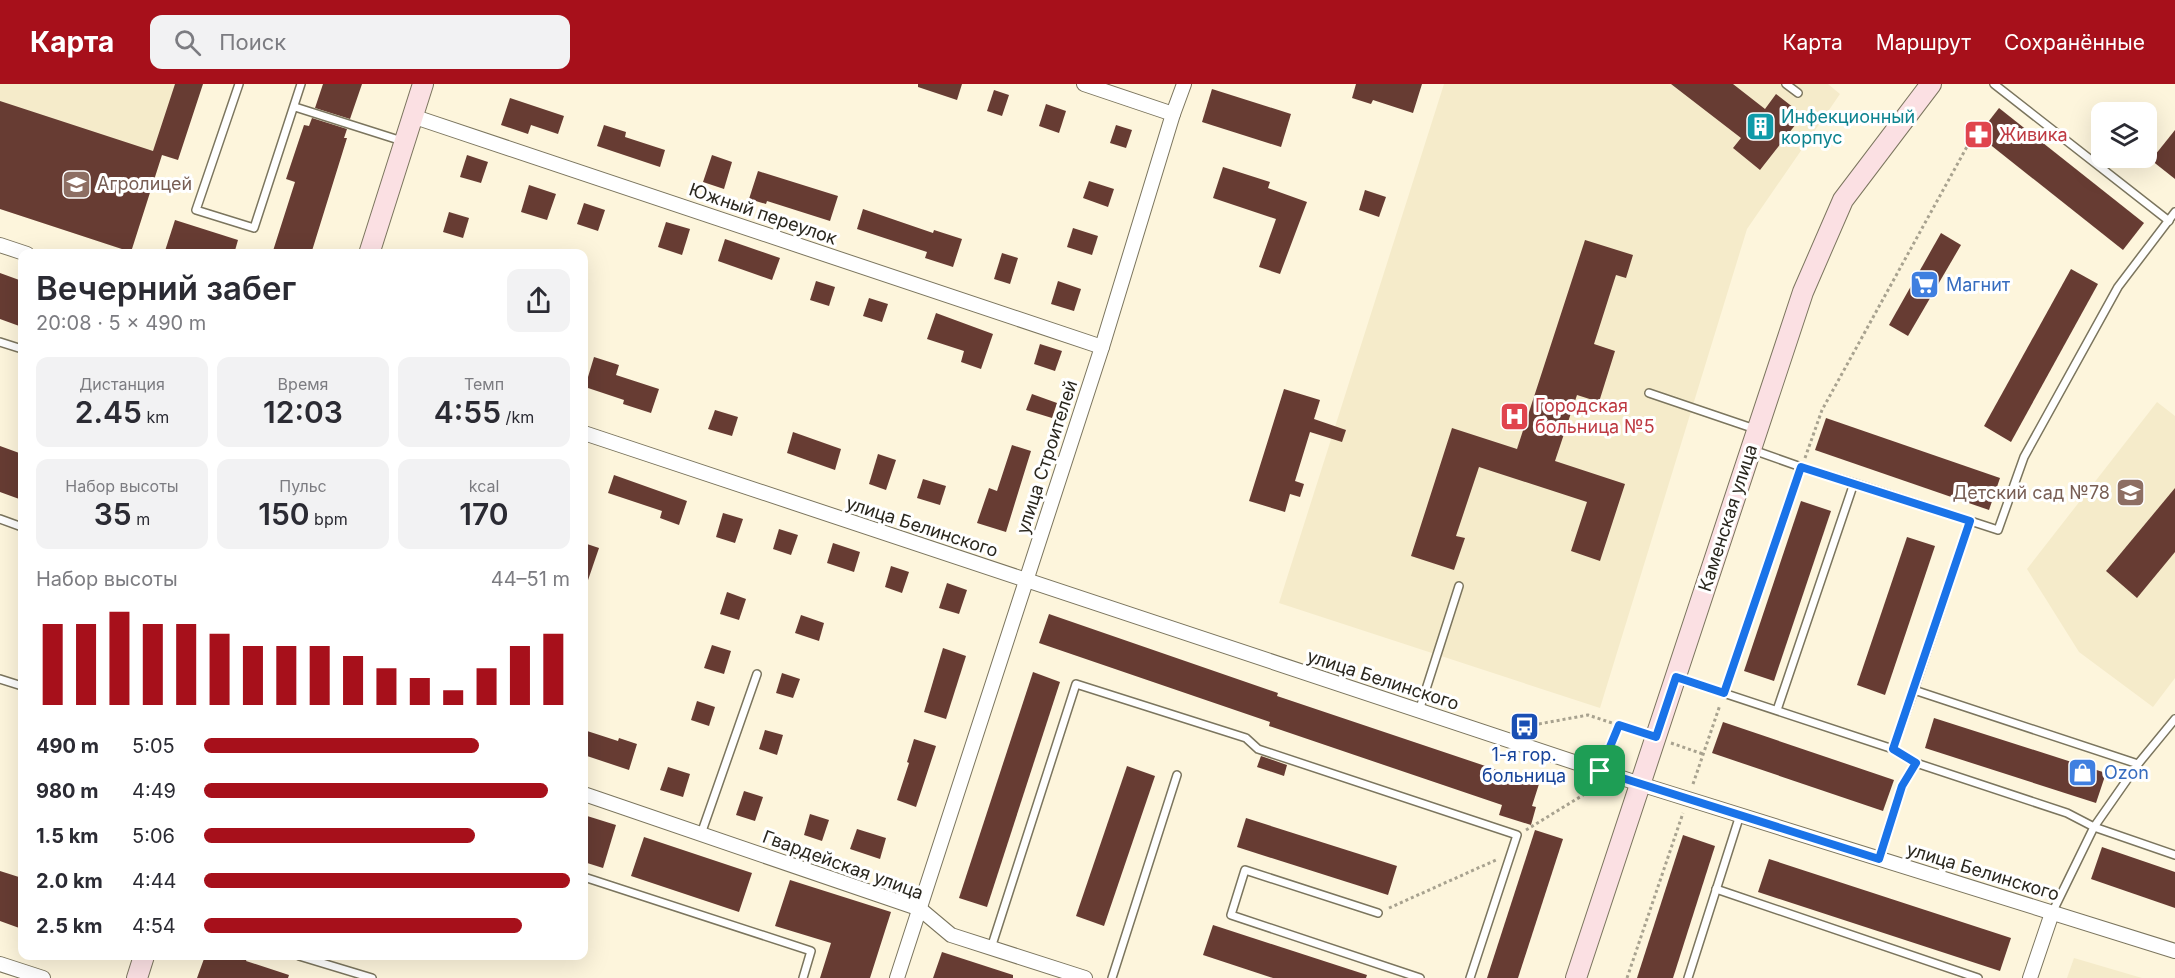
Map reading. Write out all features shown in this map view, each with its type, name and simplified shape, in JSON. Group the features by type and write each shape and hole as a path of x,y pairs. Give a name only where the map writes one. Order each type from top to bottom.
{"street":[{"path":"371,249 423,84"},
{"path":"1084,84 1173,114"},
{"name":"улица Строителей","path":"897,978 1102,347 1184,84"},
{"name":"Каменская улица","path":"1576,978 1803,292 1843,200 1923,87"},
{"name":"Южный переулок","path":"412,116 1102,347"},
{"path":"0,245 18,251"},
{"name":"улица Белинского","path":"588,434 1600,771 2175,951"},
{"name":"Гвардейская улица","path":"588,795 920,909 951,936 1085,978"},
{"path":"2030,978 2052,913"},
{"path":"136,978 143,960"},
{"path":"0,964 43,978"}],"lane":[{"path":"239,84 196,210 254,228 301,84"},
{"path":"1786,84 1798,93"},
{"path":"1994,84 2169,221"},
{"path":"295,107 404,142"},
{"path":"1751,449 1998,530 2024,457 2118,287 2175,212"},
{"path":"0,342 18,348"},
{"path":"1649,393 1757,429"},
{"path":"1777,710 1854,483"},
{"path":"0,519 18,525"},
{"path":"1893,749 1970,521"},
{"path":"1419,711 1459,586"},
{"path":"701,834 757,674"},
{"path":"1676,677 1893,749 1916,763 2067,813 2094,827 2175,855"},
{"path":"0,679 18,686"},
{"path":"991,949 1076,684 1246,738 1258,749 1517,835 1470,978"},
{"path":"1914,690 2138,764"},
{"path":"2052,913 2094,827 2138,764 2175,719"},
{"path":"1879,859 1902,786 1916,763"},
{"path":"1112,978 1177,775"},
{"path":"1688,978 1740,815"},
{"path":"1378,913 1245,870 1231,915 1420,978"},
{"path":"588,878 812,951 803,978"},
{"path":"1716,889 1977,978"},
{"path":"312,960 372,978"}],"path":[{"path":"1627,978 1822,410 1969,143"},
{"path":"1533,725 1588,715 1704,754"},
{"path":"1517,835 1593,789 1619,725"},
{"path":"1378,913 1511,853"}],"shaded area":[{"name":"Агролицей","path":"0,84 203,84 162,155 132,249 122,249 0,209"},
{"name":"Городская больница №5","path":"1444,84 1828,84 1840,94 1747,229 1600,708 1279,603"},
{"name":"Детский сад №78","path":"2157,402 2175,416 2175,678 2153,707 2079,652 2027,569"},
{"path":"2074,958 2142,978 2067,978"}],"building":[{"name":"Агролицей","path":"175,84 203,84 178,160 162,155 132,249 122,249 0,209 0,101 153,151"},
{"path":"323,84 362,84 350,119 315,108"},
{"path":"918,84 962,84 957,100 918,87"},
{"path":"1356,84 1422,84 1413,113 1373,100 1371,104 1352,98"},
{"name":"Инфекционный корпус","path":"1671,84 1733,84 1765,109 1776,94 1803,115 1760,170 1733,148 1741,138"},
{"path":"1212,89 1291,114 1281,147 1202,122"},
{"path":"994,90 1009,95 1002,116 987,111"},
{"path":"510,98 564,116 558,134 531,125 528,134 501,125"},
{"path":"1046,104 1066,111 1059,133 1039,126"},
{"path":"1999,108 2144,223 2123,250 1978,135"},
{"path":"312,118 347,129 344,138 347,138 313,249 274,249 295,182 286,179 304,125 309,126"},
{"path":"604,125 626,132 625,137 665,150 660,167 597,146"},
{"path":"1116,125 1132,130 1126,148 1110,143"},
{"path":"2175,130 2175,179 2157,165 2157,152"},
{"path":"467,155 488,162 481,183 460,177"},
{"path":"712,155 732,162 724,189 703,182"},
{"path":"1223,167 1270,182 1268,188 1307,202 1280,274 1259,267 1276,219 1213,198"},
{"path":"758,171 838,196 830,221 767,201 766,204 749,199"},
{"path":"1089,181 1114,189 1108,207 1083,198"},
{"path":"529,185 556,194 547,220 521,212"},
{"path":"1365,190 1386,197 1379,217 1359,210"},
{"path":"584,203 605,210 598,231 577,224"},
{"path":"863,209 933,233 934,230 962,239 953,267 925,258 927,252 857,229"},
{"path":"449,212 469,218 463,238 443,232"},
{"path":"175,220 238,240 235,249 166,249"},
{"path":"666,222 690,229 682,255 658,247"},
{"path":"1073,228 1098,236 1092,255 1067,247"},
{"name":"Магнит","path":"1941,233 1961,245 1908,336 1889,325"},
{"path":"725,239 780,258 772,280 718,261"},
{"path":"1585,240 1633,255 1626,278 1616,275 1594,344 1615,351 1599,402 1577,395 1555,461 1625,484 1600,561 1571,551 1587,502 1479,467 1456,536 1465,538 1454,570 1411,556 1452,428 1517,449"},
{"path":"1002,253 1018,258 1010,284 994,279"},
{"path":"2071,269 2098,284 2011,442 1984,426"},
{"path":"0,273 18,280 18,326 0,319"},
{"path":"816,281 835,287 829,306 810,300"},
{"path":"1058,281 1081,289 1074,311 1051,304"},
{"path":"869,298 888,304 882,322 863,316"},
{"path":"936,313 993,334 981,369 961,362 964,351 927,339"},
{"path":"1040,344 1062,351 1055,371 1034,364"},
{"path":"594,357 619,365 616,375 659,389 651,413 623,404 624,400 588,388 588,377"},
{"path":"1284,389 1320,400 1314,419 1346,430 1342,442 1310,432 1295,481 1304,484 1300,497 1290,494 1285,512 1249,501"},
{"path":"1032,394 1057,403 1052,418 1026,410"},
{"path":"715,410 738,417 732,436 708,429"},
{"path":"1826,418 2000,478 1989,510 1815,450"},
{"path":"793,432 841,449 835,470 787,453"},
{"path":"1012,445 1031,451 1006,532 977,523 989,488 997,491"},
{"path":"0,446 18,453 18,499 0,492"},
{"path":"878,454 896,460 886,490 869,484"},
{"path":"614,475 687,501 679,525 660,518 662,511 608,493"},
{"path":"923,479 946,486 940,505 917,498"},
{"path":"2175,488 2175,552 2137,598 2106,571"},
{"path":"1801,501 1831,511 1774,681 1744,671"},
{"path":"723,513 743,519 735,543 716,537"},
{"path":"779,529 798,535 791,555 773,549"},
{"path":"1907,537 1935,546 1885,695 1857,685"},
{"path":"833,543 860,552 854,572 827,563"},
{"path":"588,544 599,548 588,580"},
{"path":"891,566 909,572 902,593 885,587"},
{"path":"947,583 967,590 959,614 939,608"},
{"path":"727,592 746,599 739,620 720,614"},
{"path":"1049,614 1278,693 1277,696 1539,784 1532,806 1536,807 1531,825 1499,815 1502,805 1269,726 1270,722 1039,643"},
{"path":"801,615 824,623 819,641 795,633"},
{"path":"712,645 731,651 724,674 704,668"},
{"path":"943,648 966,656 946,719 924,712"},
{"path":"1033,672 1060,682 987,907 959,898"},
{"path":"782,673 800,679 793,698 776,693"},
{"path":"697,701 715,707 709,726 691,720"},
{"path":"1934,718 2106,773 2096,803 1925,748"},
{"path":"1723,722 1894,780 1883,811 1712,753"},
{"path":"765,730 783,735 777,755 759,749"},
{"path":"588,731 618,741 619,738 637,744 629,770 588,756"},
{"path":"914,739 936,746 916,807 897,800"},
{"path":"1261,756 1287,765 1284,776 1257,767"},
{"path":"1127,766 1155,776 1104,926 1076,916"},
{"path":"668,767 690,774 683,797 660,790"},
{"path":"744,791 763,797 755,821 736,815"},
{"path":"810,814 829,820 822,841 804,835"},
{"path":"588,816 616,825 603,868 588,863"},
{"path":"1246,818 1397,866 1388,895 1237,847"},
{"path":"857,829 886,838 880,859 850,849"},
{"path":"1535,830 1563,839 1518,978 1487,978"},
{"path":"1683,835 1715,846 1673,978 1637,978"},
{"path":"644,837 752,873 739,912 631,876"},
{"path":"2102,847 2175,872 2175,908 2091,879"},
{"path":"1769,859 2011,938 2000,971 1758,892"},
{"path":"0,871 18,877 18,928 0,921"},
{"path":"790,880 891,912 870,978 820,978 831,943 775,926"},
{"path":"1213,925 1367,975 1366,978 1273,978 1203,955"},
{"path":"942,952 1013,975 1013,978 933,978"},
{"path":"204,960 246,960 289,975 288,978 197,978"}],"place":[{"name":"Инфекционный корпус","path":"1760,127"},
{"name":"Живика","path":"1978,135"},
{"name":"Агролицей","path":"76,184"},
{"name":"Магнит","path":"1925,285"},
{"name":"Городская больница №5","path":"1514,416"},
{"name":"Детский сад №78","path":"2131,493"},
{"name":"1-я гор. больница","path":"1524,726"},
{"name":"Ozon","path":"2083,773"}],"route":[{"path":"1801,467 1970,521 1893,749 1916,763 1902,786 1879,859 1600,771 1619,725 1656,737 1676,677 1724,693 1801,467"}]}
